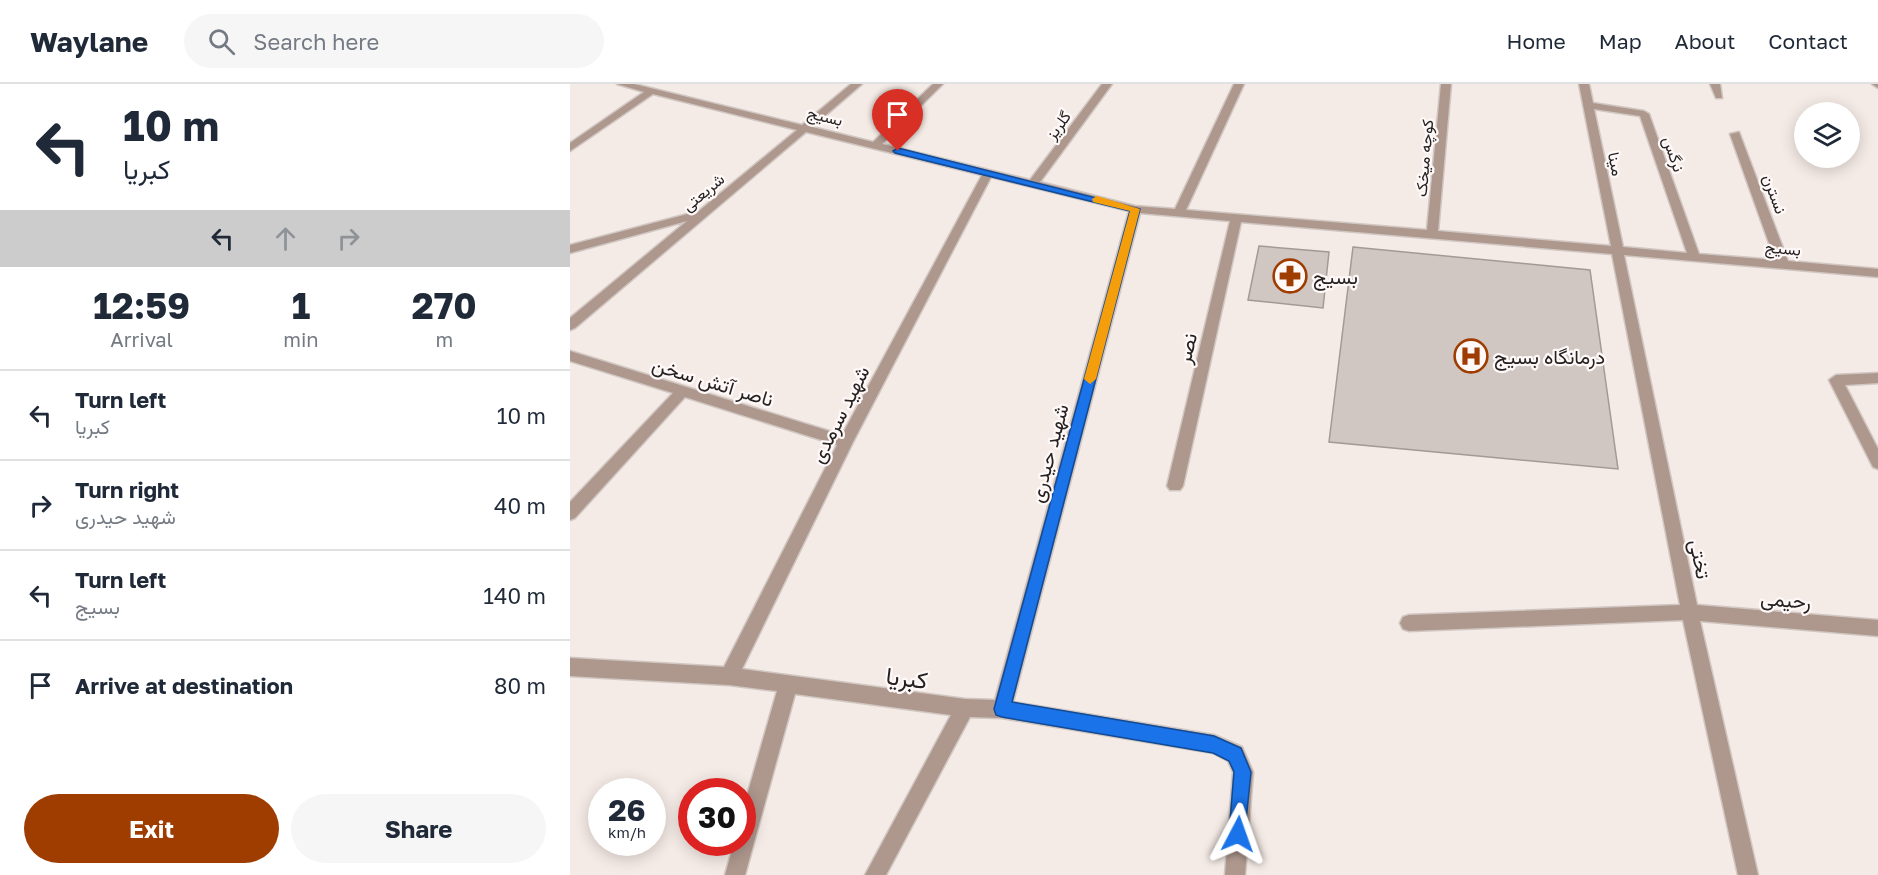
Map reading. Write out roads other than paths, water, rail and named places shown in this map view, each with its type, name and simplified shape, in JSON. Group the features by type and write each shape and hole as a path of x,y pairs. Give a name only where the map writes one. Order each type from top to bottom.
{"street":[{"name":"بسیج","path":"622,84 1135,209 1878,273"},
{"name":"شریعتی","path":"570,325 857,84"},
{"path":"875,146 938,84"},
{"name":"گلریز","path":"1033,184 1107,84"},
{"path":"1179,213 1239,84"},
{"name":"کوچه میخک","path":"1432,234 1446,84"},
{"name":"مینا","path":"1584,84 1619,251"},
{"path":"1715,84 1719,96"},
{"path":"570,148 652,91"},
{"name":"نرگس","path":"1588,105 1644,114 1694,257"},
{"name":"نسترن","path":"1735,134 1783,265"},
{"name":"شهید سرمدی","path":"729,676 846,442 988,173"},
{"name":"شهید حیدری","path":"1002,709 1135,209"},
{"path":"570,249 704,213"},
{"name":"نصر","path":"1174,486 1236,218"},
{"name":"تختی","path":"1619,251 1690,612 1748,875"},
{"name":"ناصر آتش سخن","path":"570,356 846,442"},
{"path":"1878,378 1836,380 1878,463"},
{"path":"570,513 682,392"},
{"name":"رحیمی","path":"1409,623 1690,612 1878,628"},
{"name":"کبریا","path":"571,669 729,676 965,708 1002,709 1214,744 1235,754 1243,772 1235,875"},
{"path":"735,875 788,685"},
{"path":"875,875 965,708"}],"place":[{"name":"بسیج","path":"1290,276"},
{"name":"درمانگاه بسیج","path":"1471,356"}]}
